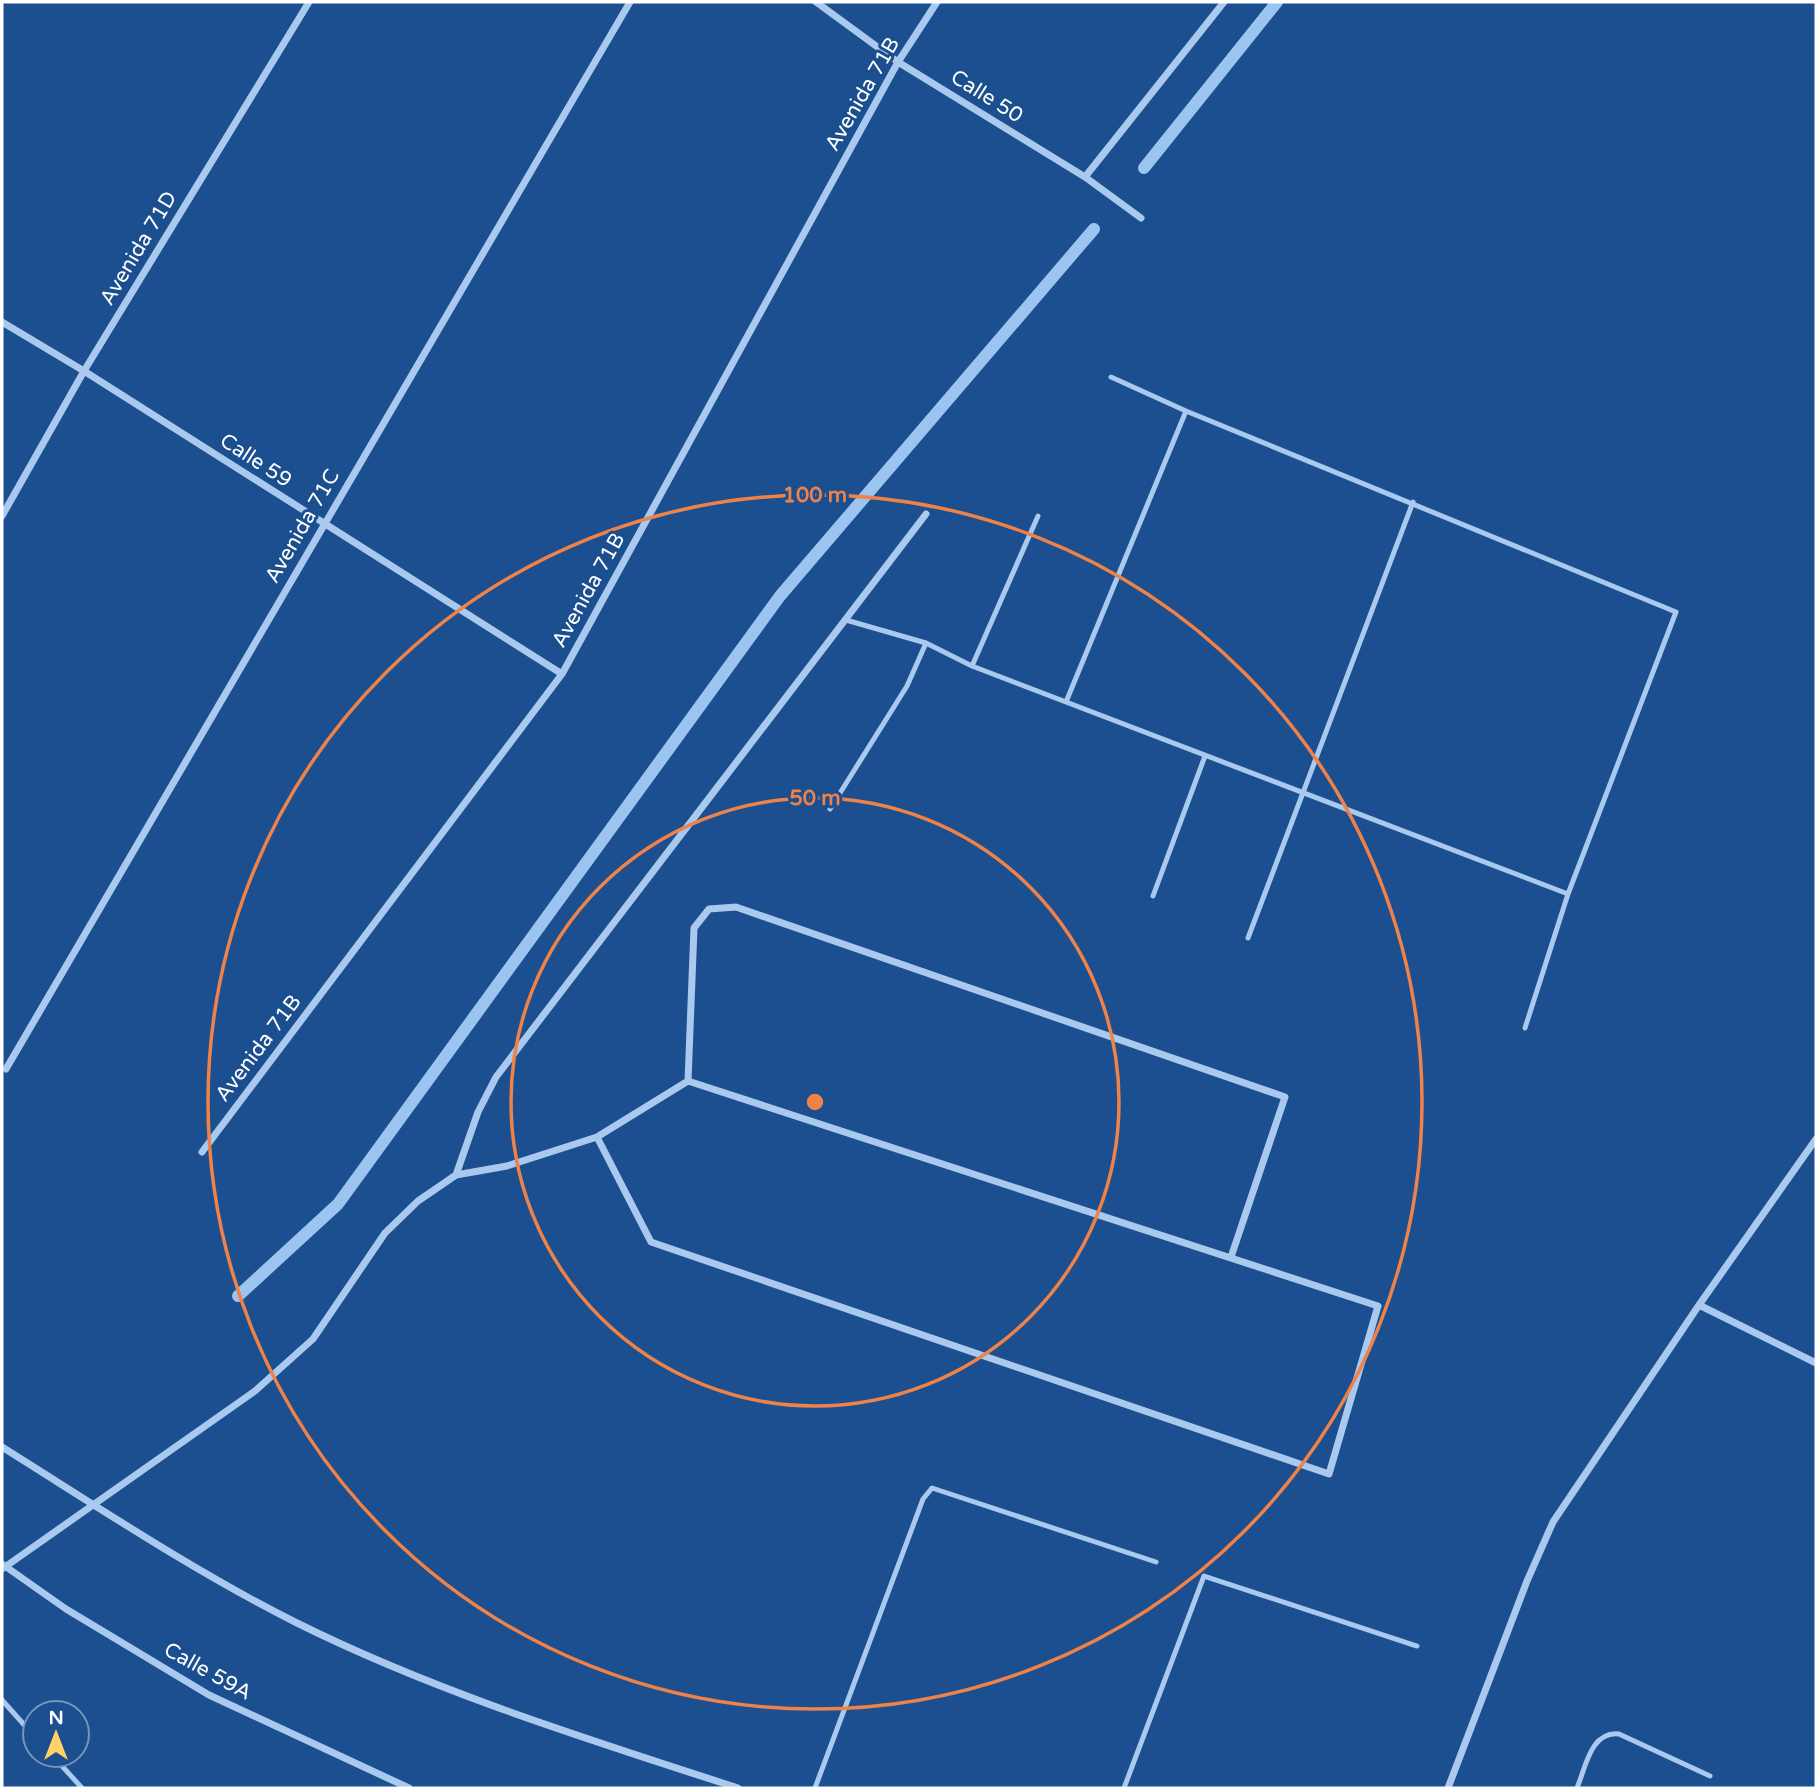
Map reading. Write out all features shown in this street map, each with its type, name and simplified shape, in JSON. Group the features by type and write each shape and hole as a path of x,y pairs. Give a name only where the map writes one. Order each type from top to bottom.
{"street":[{"name":"Avenida 71D","path":"2,516 84,371 309,2"},
{"name":"Avenida 71C","path":"6,1069 630,2"},
{"name":"Calle 50","path":"816,2 898,62 1085,177 1141,218"},
{"name":"Avenida 71B","path":"202,1152 562,674 898,62 937,2"},
{"path":"1085,177 1224,2"},
{"name":"Calle 59","path":"2,322 84,371 562,674"},
{"path":"456,1175 478,1112 496,1077 926,514"},
{"path":"688,1081 694,928 709,909 736,907 1285,1097 1231,1257"},
{"path":"3,1566 95,1505 255,1391 313,1339 359,1276 385,1233 418,1201 456,1175 507,1166 597,1137 688,1081 1378,1306 1329,1474 651,1242 597,1137"},
{"path":"1448,1788 1527,1581 1553,1522 1699,1305 1816,1139"},
{"path":"1699,1305 1816,1363"},
{"path":"2,1447 95,1505 297,1623 489,1707 738,1788"},
{"name":"Calle 59A","path":"3,1566 66,1609 209,1695 409,1788"}],"lane":[{"path":"1111,377 1186,411 1676,612 1569,894 1525,1028"},
{"path":"1066,702 1186,411"},
{"path":"1248,938 1413,502"},
{"path":"972,666 1038,516"},
{"path":"846,620 926,643 972,666 1569,894"},
{"path":"830,809 907,686 926,643"},
{"path":"1153,896 1205,756"},
{"path":"815,1788 923,1499 932,1488 1156,1562"},
{"path":"1124,1788 1204,1576 1417,1646"},
{"path":"2,1700 21,1721"},
{"path":"1577,1788 1598,1738 1606,1733 1619,1734 1710,1776"},
{"path":"65,1769 82,1788"}],"waterway":[{"path":"1144,168 1277,2"},
{"path":"238,1296 338,1204 780,596 1094,229"}]}
